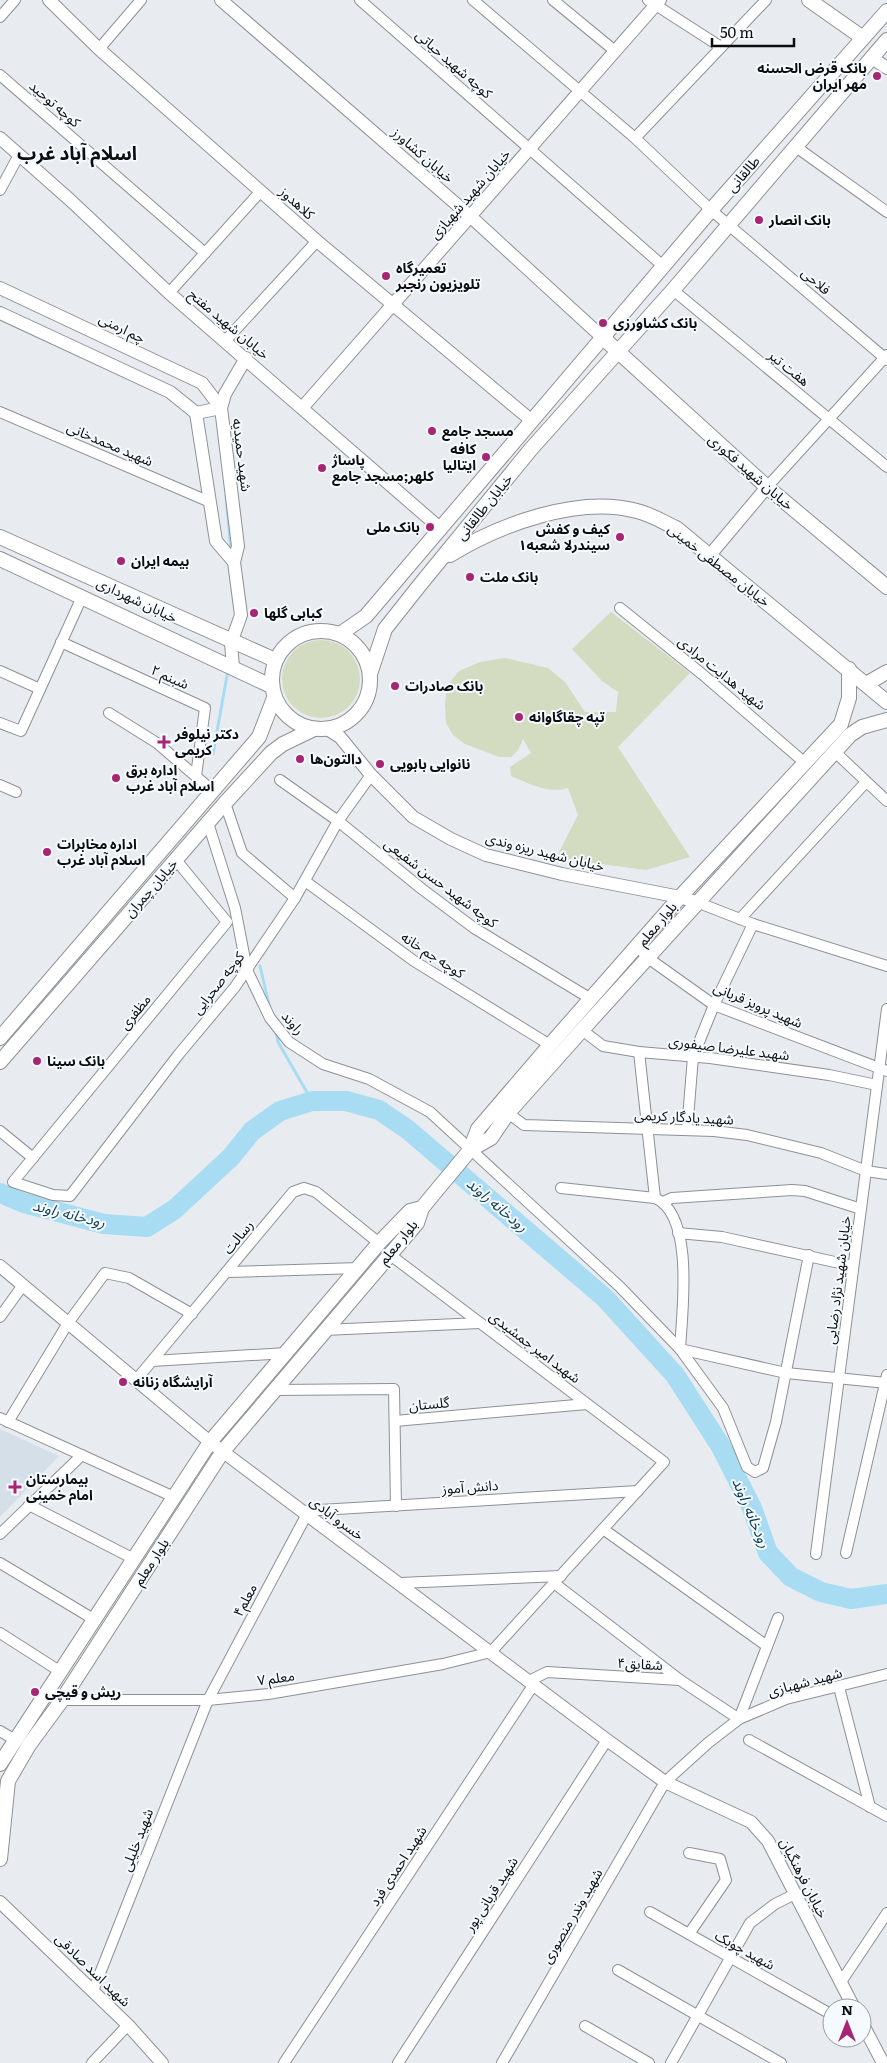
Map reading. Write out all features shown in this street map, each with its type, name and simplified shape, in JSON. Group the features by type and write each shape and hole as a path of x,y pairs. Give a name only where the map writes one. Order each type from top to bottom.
{"main road":[{"path":"809,0 863,38"},
{"name":"طالقانی","path":"602,338 711,210 887,11"},
{"name":"طالقانی","path":"618,353 887,41"},
{"name":"خیابان شهید فکوری","path":"602,338 768,488 887,587"},
{"name":"خیابان طالقانی","path":"340,634 366,616 602,338"},
{"name":"خیابان طالقانی","path":"370,674 385,629 532,449 618,353"},
{"name":"خیابان مصطفی خمینی","path":"440,560 476,539 514,523 561,511 605,507 637,511 676,528 887,702"},
{"name":"خیابان شهرداری","path":"0,537 231,643 275,660"},
{"name":"خیابان شهرداری","path":"0,559 233,668 273,692"},
{"path":"383,596 382,603 385,608 394,612 399,611"},
{"path":"315,631 340,634 352,641 361,650 370,674 368,693 360,711 345,723 320,729 290,719 273,692 275,660 291,640 302,634 315,631"},
{"name":"بلوار معلم","path":"0,1764 210,1442 359,1268 417,1222 422,1208 470,1150 478,1129 680,897 806,763 840,724 846,713 850,685 848,669"},
{"path":"866,684 887,672"},
{"name":"خیابان چمران","path":"0,1038 259,738 273,692"},
{"name":"بلوار معلم","path":"470,1150 491,1138 508,1113 850,735 862,727 887,720"},
{"name":"خیابان چمران","path":"0,1062 225,803 271,753 283,744 320,729"},
{"name":"بلوار معلم","path":"0,1859 8,1781 25,1752 62,1700 222,1451 324,1330 384,1249"}],"street":[{"path":"0,17 15,0"},
{"name":"کلاهدوز","path":"49,0 99,49 317,241 532,421"},
{"path":"99,49 141,0"},
{"name":"خیابان کشاورز","path":"221,0 470,216 602,338"},
{"name":"کوچه شهید حیاتی","path":"360,0 663,266"},
{"name":"فلاحی","path":"473,0 635,138 711,210 886,358"},
{"path":"553,0 615,51"},
{"path":"635,138 766,0"},
{"path":"654,2 721,47"},
{"name":"خیابان شهید شهبازی","path":"302,408 580,92 654,2"},
{"path":"872,58 887,68"},
{"name":"کوچه توحید","path":"0,75 205,253"},
{"name":"خیابان شهید مفتح","path":"0,138 69,199 169,293 226,340 441,529"},
{"path":"796,147 887,212"},
{"path":"0,190 18,155"},
{"path":"169,293 261,191"},
{"path":"226,340 317,241"},
{"name":"چم ارمنی","path":"0,288 202,383 221,408"},
{"name":"هفت تیر","path":"673,290 887,467"},
{"path":"0,313 170,392 196,413 216,541 234,562"},
{"name":"شهید حمیدیه","path":"231,643 241,615 234,562 238,546 221,408 225,394 246,358"},
{"path":"710,555 886,358"},
{"path":"196,413 221,408"},
{"name":"شهید محمدخانی","path":"0,412 210,502"},
{"path":"0,723 21,732 82,597"},
{"name":"شهید هدایت مرادی","path":"620,608 717,685 806,763"},
{"name":"شبنم ۲","path":"61,642 205,708 196,776"},
{"path":"231,643 233,668"},
{"path":"0,671 40,689"},
{"path":"109,712 157,743 213,791"},
{"name":"خیابان شهید ریزه وندی","path":"320,729 340,737 371,775 413,817 451,839 486,855 562,874 680,897 699,903"},
{"path":"835,752 887,801"},
{"name":"کوچه صحرایی","path":"13,1182 53,1195 70,1196 179,1054 247,970 295,898 338,821 371,775"},
{"name":"کوچه شهید حسن شفیعی","path":"280,780 338,821 422,889 474,928 592,999"},
{"path":"740,919 866,782"},
{"path":"0,785 16,792"},
{"path":"225,803 242,853 295,898"},
{"name":"راوند","path":"208,823 235,908 247,970 270,1018 289,1042 323,1064 369,1079 430,1112 620,1287 680,1349 724,1408 747,1467 755,1472 763,1468 786,1372"},
{"name":"مظفری","path":"13,1182 227,922 176,860"},
{"name":"کوچه جم خانه","path":"305,881 414,960 550,1045"},
{"path":"699,903 753,924 887,966"},
{"path":"687,1130 693,1057 714,1005 753,924"},
{"name":"شهید پرویز قربانی","path":"638,947 648,958 714,1005 883,1070"},
{"name":"خیابان شهید نژاد رضایی","path":"816,1554 877,1085 883,1070 887,1009"},
{"name":"شهید علیرضا صیفوری","path":"582,1030 603,1046 829,1075 877,1085"},
{"path":"639,1052 647,1128 659,1200 673,1217 678,1233 684,1276 680,1349 786,1372 839,1379 886,1380 846,1554"},
{"name":"شهید یادگار کریمی","path":"508,1113 524,1125 647,1128 746,1135 821,1153 866,1171 887,1174"},
{"path":"0,1131 33,1158"},
{"name":"رسالت","path":"136,1380 293,1192 304,1188 316,1192 384,1249"},
{"path":"561,1188 659,1200 792,1190 805,1191 861,1209"},
{"path":"678,1233 722,1237 853,1266"},
{"name":"شهید امیر جمشیدی","path":"384,1249 664,1462 638,1491"},
{"path":"786,1372 809,1255"},
{"name":"خسرو آبادی","path":"0,1266 210,1442 665,1782"},
{"path":"228,1272 359,1268"},
{"path":"174,1497 4,1420 68,1323 105,1273 129,1278 192,1314"},
{"path":"0,1317 23,1285"},
{"path":"324,1330 480,1323"},
{"path":"152,1361 287,1353"},
{"name":"گلستان","path":"274,1390 394,1389 395,1421 587,1404"},
{"path":"395,1421 396,1506"},
{"path":"0,1534 82,1455"},
{"path":"491,1652 638,1491"},
{"name":"دانش آموز","path":"305,1512 638,1491"},
{"path":"29,1505 134,1560"},
{"name":"معلم۴","path":"208,1700 305,1512"},
{"path":"603,1529 767,1646"},
{"path":"0,1563 95,1620"},
{"path":"400,1583 557,1580 680,1680"},
{"path":"739,1718 778,1618"},
{"path":"0,1633 61,1672"},
{"name":"معلم ۷","path":"62,1700 208,1700 328,1685 443,1664 491,1652"},
{"name":"شقایق۴","path":"532,1682 547,1672 680,1680 739,1718"},
{"name":"شهید شهبازی","path":"665,1782 739,1718 786,1699 887,1674"},
{"name":"شهید احمدی فرد","path":"284,2063 532,1682"},
{"path":"839,1687 870,1807"},
{"name":"شهید خلیلی","path":"93,1991 208,1700"},
{"path":"0,1731 15,1740"},
{"name":"شهید قربانی پور","path":"398,2063 607,1740"},
{"path":"748,1740 887,1816"},
{"name":"خیابان فرهنگیان","path":"665,1782 751,1822 768,1841 849,1998"},
{"name":"شهید وندر منصوری","path":"505,2062 665,1782"},
{"path":"689,1853 720,1859 726,1880 689,1934"},
{"path":"671,2063 750,1923 775,1904 795,1894"},
{"name":"شهید اسد صادقی","path":"0,1902 128,2024 162,2063"},
{"name":"شهید چوبک","path":"650,1912 822,2009"},
{"path":"840,1982 887,1913"},
{"path":"618,1970 781,2063"},
{"path":"92,2063 128,2024"},
{"path":"584,2026 649,2063"},
{"path":"872,2043 882,2063"}],"shaded area":[{"name":"بیمارستان امام خمینی","path":"0,1429 59,1456 0,1517"}],"green space":[{"path":"611,612 690,673 618,747 690,857 646,870 556,858 578,815 568,788 560,790 546,789 511,776 510,767 531,753 523,739 518,750 511,757 499,757 465,744 453,735 446,723 445,704 447,686 459,671 480,662 505,658 548,668 565,682 585,712 616,712 618,692 602,681 572,649"},
{"path":"321,640 336,643 349,651 357,664 360,679 357,694 349,707 336,715 321,718 306,715 293,707 285,694 282,679 285,664 293,651 306,643"}],"waterway":[{"path":"226,495 231,551"},
{"path":"213,754 228,670"},
{"path":"260,966 270,1009"},
{"path":"276,1032 278,1042 312,1101"},
{"name":"رودخانه راوند","path":"0,1193 24,1203 104,1224 147,1227 175,1209 231,1157 252,1131 280,1111 312,1101 346,1101 379,1110 407,1129 605,1298 675,1375 720,1445 752,1508 768,1553 791,1577 821,1592 851,1599 887,1594"}],"place":[{"name":"بانک قرض الحسنه مهر ایران","path":"877,76"},
{"name":"بانک انصار","path":"759,220"},
{"name":"تعمیرگاه تلویزیون رنجبر","path":"386,276"},
{"name":"بانک کشاورزی","path":"603,323"},
{"name":"مسجد جامع","path":"432,431"},
{"name":"کافه ایتالیا","path":"486,457"},
{"name":"پاساژ کلهر;مسجد جامع","path":"322,468"},
{"name":"بانک ملی","path":"430,527"},
{"name":"کیف و کفش سیندرلا شعبه۱","path":"620,537"},
{"name":"بیمه ایران","path":"121,561"},
{"name":"بانک ملت","path":"470,577"},
{"name":"کبابی گلها","path":"254,613"},
{"name":"بانک صادرات","path":"395,686"},
{"name":"تپه چقاگاوانه","path":"519,717"},
{"name":"دکتر نیلوفر کریمی","path":"164,742"},
{"name":"دالتون‌ها","path":"300,759"},
{"name":"نانوایی بابویی","path":"380,764"},
{"name":"اداره برق اسلام آباد غرب","path":"116,778"},
{"name":"اداره مخابرات اسلام آباد غرب","path":"47,852"},
{"name":"بانک سینا","path":"37,1061"},
{"name":"آرایشگاه زنانه","path":"123,1382"},
{"name":"بیمارستان امام خمینی","path":"15,1487"},
{"name":"ریش و قیچی","path":"35,1692"}],"district":[{"name":"اسلام آباد غرب","path":"77,153"}]}
